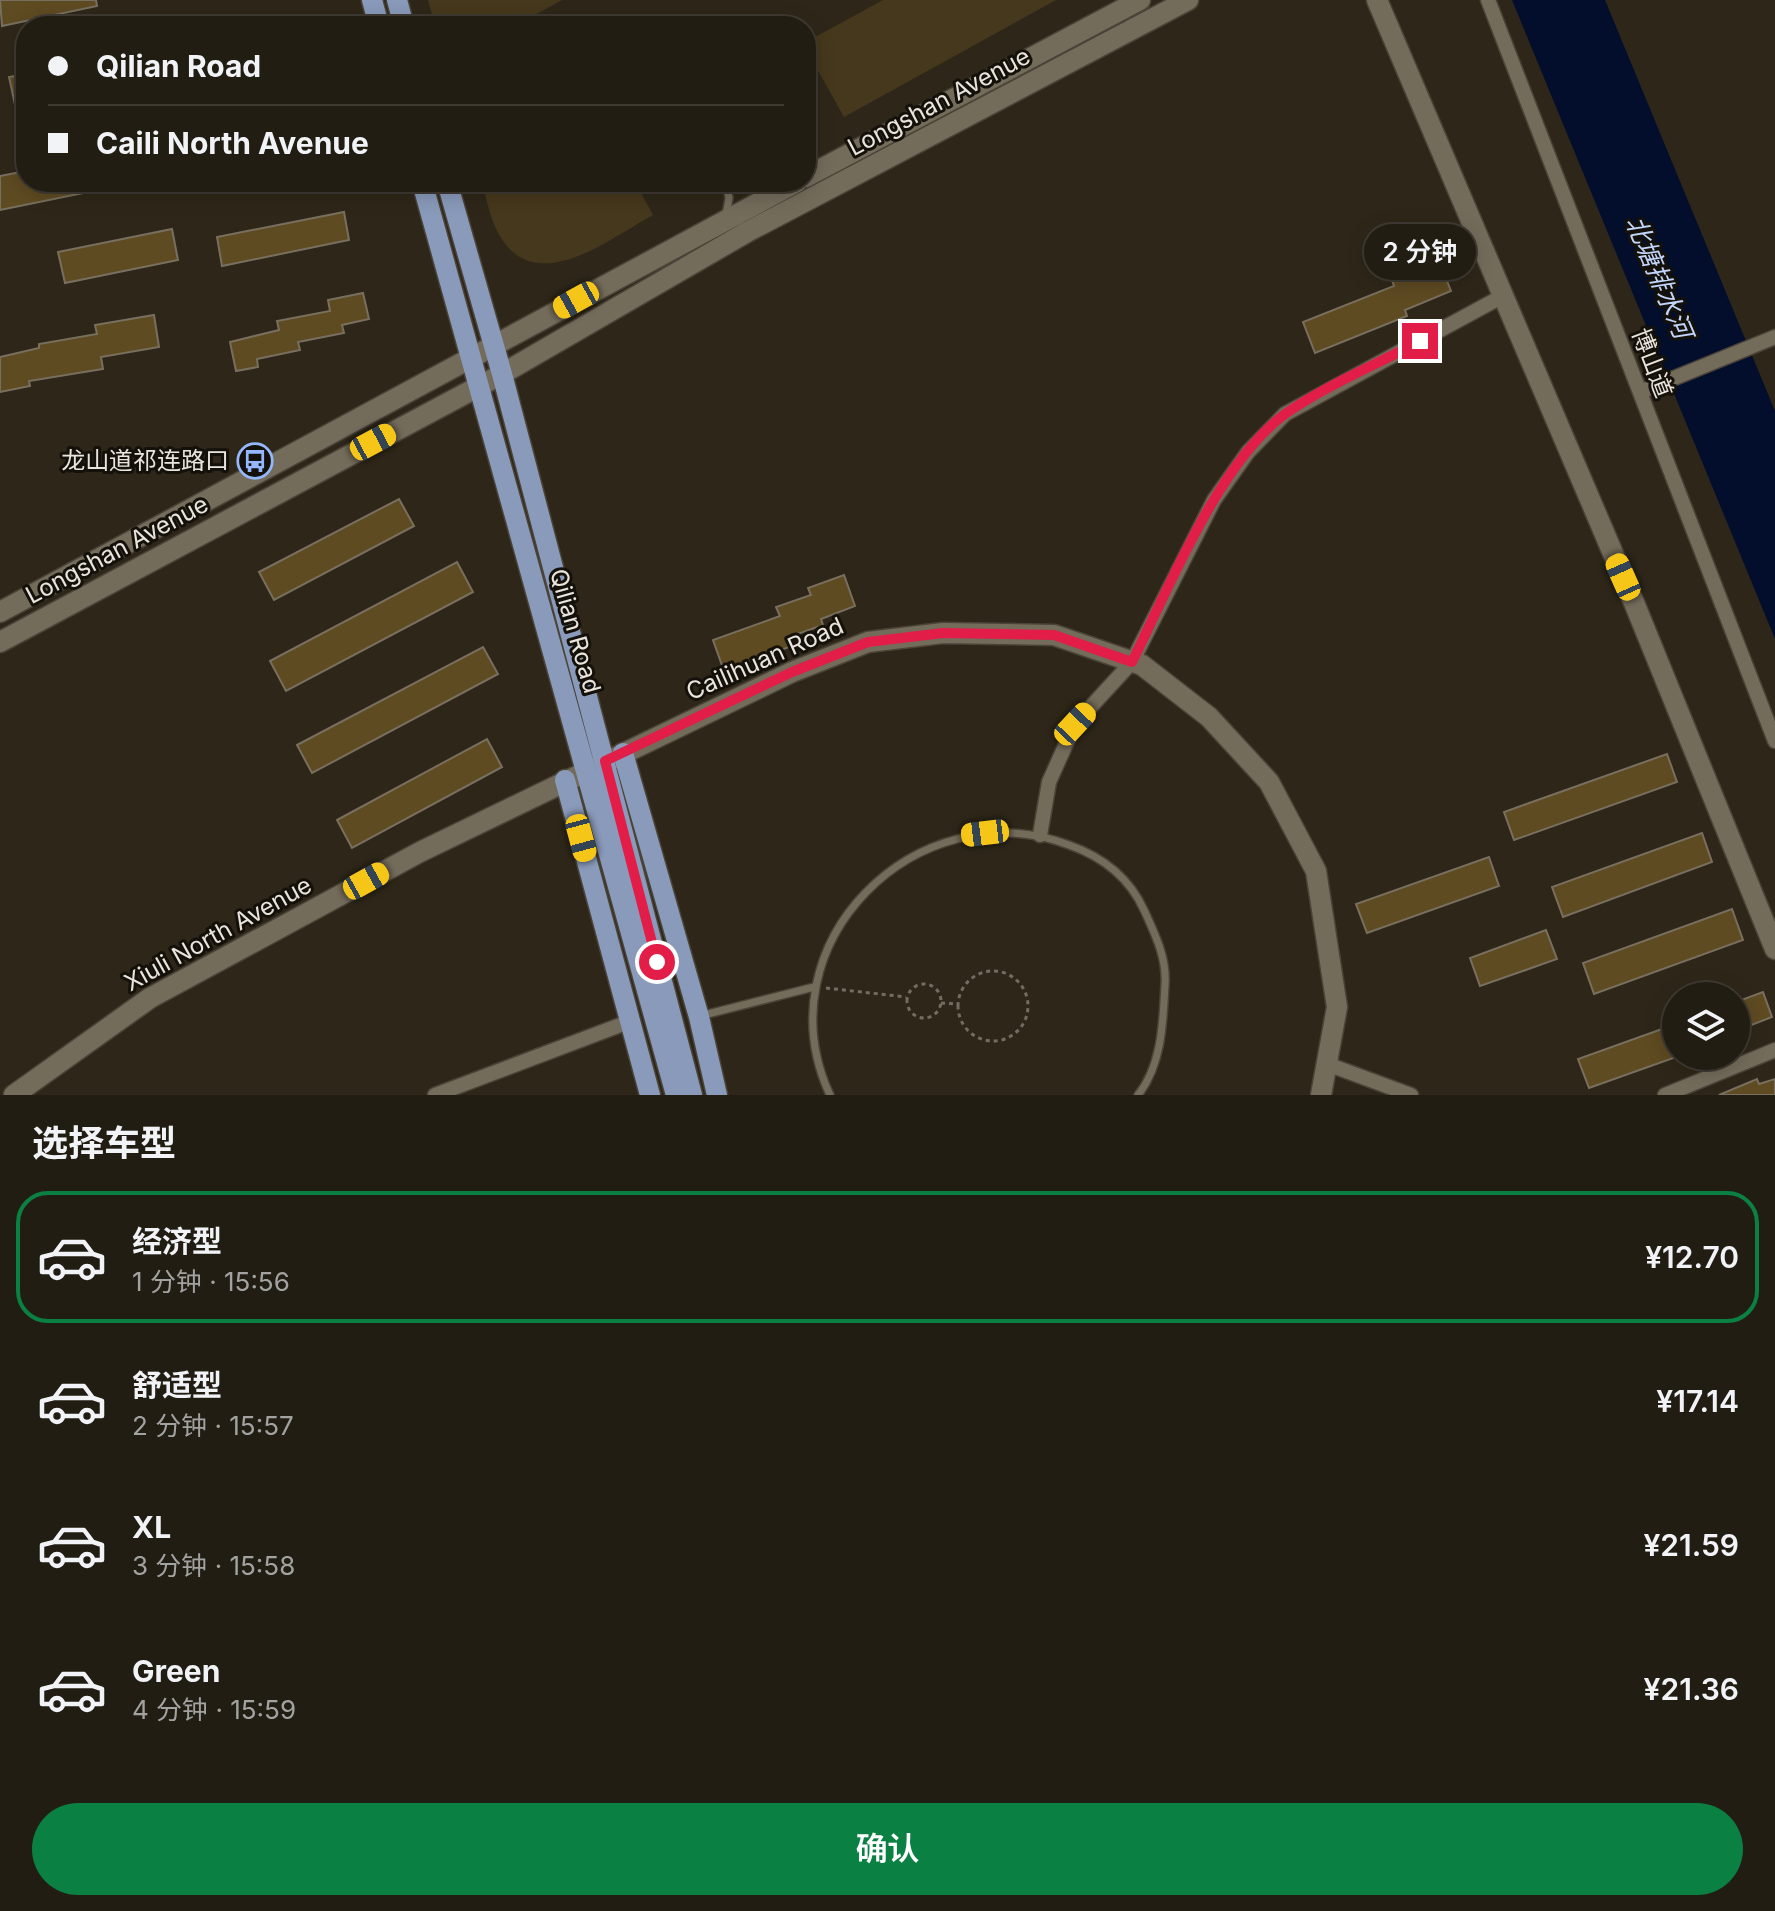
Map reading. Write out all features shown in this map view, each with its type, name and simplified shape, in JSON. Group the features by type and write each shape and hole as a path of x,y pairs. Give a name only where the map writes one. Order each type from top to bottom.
{"main road":[{"name":"Qilian Road","path":"425,192 676,1095"},
{"name":"Qilian Road","path":"450,192 614,757 692,1095"},
{"path":"614,757 699,1017 717,1095"},
{"path":"565,780 650,1095"}],"street":[{"path":"816,172 1140,0"},
{"name":"Longshan Avenue","path":"0,642 502,374 747,232 1188,0"},
{"path":"1377,0 1501,297 1635,605 1775,949"},
{"name":"博山道","path":"1488,0 1775,741"},
{"name":"Longshan Avenue","path":"0,612 778,192"},
{"path":"1040,835 1049,782 1075,724 1132,662 1214,500 1248,452 1285,414 1501,297"},
{"path":"1640,392 1775,337"},
{"name":"Cailihuan Road","path":"586,771 792,672 868,642 943,633 1054,635 1142,665 1209,717 1269,782 1316,871 1337,1007 1321,1095"},
{"name":"Xiuli North Avenue","path":"14,1095 150,998 420,852 586,771"},
{"path":"435,1095 631,1021"},
{"path":"1665,1095 1775,1050"},
{"path":"1327,1064 1411,1095"}],"lane":[{"path":"722,222 728,192"},
{"path":"830,1095 813,1043 814,987 829,944 857,899 887,872 930,847 965,836 1004,831 1040,835 1086,851 1122,875 1158,939 1166,972 1161,1040 1138,1095"},
{"path":"699,1017 814,987"}],"path":[{"path":"988,971 1011,976 1020,984 1028,1005 1022,1026 1004,1039 993,1041 972,1034 959,1015 958,1004 967,982 988,971"},
{"path":"929,984 938,991 941,1003 936,1013 921,1018 911,1013 906,997 912,987 929,984"},
{"path":"814,987 906,997"},
{"path":"941,1003 958,1004"}],"shaded area":[{"path":"428,0 562,0 533,16 432,16"},
{"path":"883,0 1056,0 844,117 816,67 816,37"},
{"path":"485,192 640,192 653,215 577,256 537,263 519,256 503,241 492,220"}],"water":[{"name":"北塘排水河","path":"1512,0 1605,0 1775,411 1775,639"}],"building":[{"path":"0,0 96,0 97,6 50,16 16,16 16,23 2,26"},
{"path":"16,76 16,109 9,77"},
{"path":"16,173 16,192 88,192 0,210 0,176"},
{"path":"344,212 349,240 222,266 217,237"},
{"path":"172,229 178,260 65,283 58,252"},
{"path":"1439,261 1451,291 1405,310 1407,316 1315,353 1303,322 1394,286 1392,280"},
{"path":"363,293 369,319 342,325 344,333 298,342 300,350 257,359 258,367 236,371 230,342 279,330 277,321 330,311 328,300"},
{"path":"154,315 159,347 101,357 103,369 29,381 30,386 0,392 0,357 39,348 39,344 97,334 95,325"},
{"path":"399,499 414,526 274,600 259,572"},
{"path":"457,562 473,592 286,691 270,661"},
{"path":"844,575 855,606 821,619 823,625 789,637 792,646 724,671 713,640 780,616 776,607 811,595 808,588"},
{"path":"483,647 498,674 312,773 297,745"},
{"path":"487,739 502,767 352,848 337,820"},
{"path":"1667,754 1677,782 1514,840 1504,812"},
{"path":"1702,833 1712,862 1563,917 1552,887"},
{"path":"1489,857 1499,886 1367,933 1356,904"},
{"path":"1732,909 1743,940 1594,994 1583,963"},
{"path":"1546,930 1557,959 1480,986 1470,958"},
{"path":"1763,992 1772,1017 1750,1026 1750,997"},
{"path":"1662,1029 1662,1062 1589,1088 1578,1059"},
{"path":"1757,1079 1759,1084 1775,1079 1775,1095 1719,1095"}],"place":[{"name":"龙山道祁连路口","path":"255,461"}],"route":[{"path":"657,962 605,761 792,672 868,642 943,633 1054,635 1132,662 1214,500 1248,452 1285,414 1420,341"}]}
